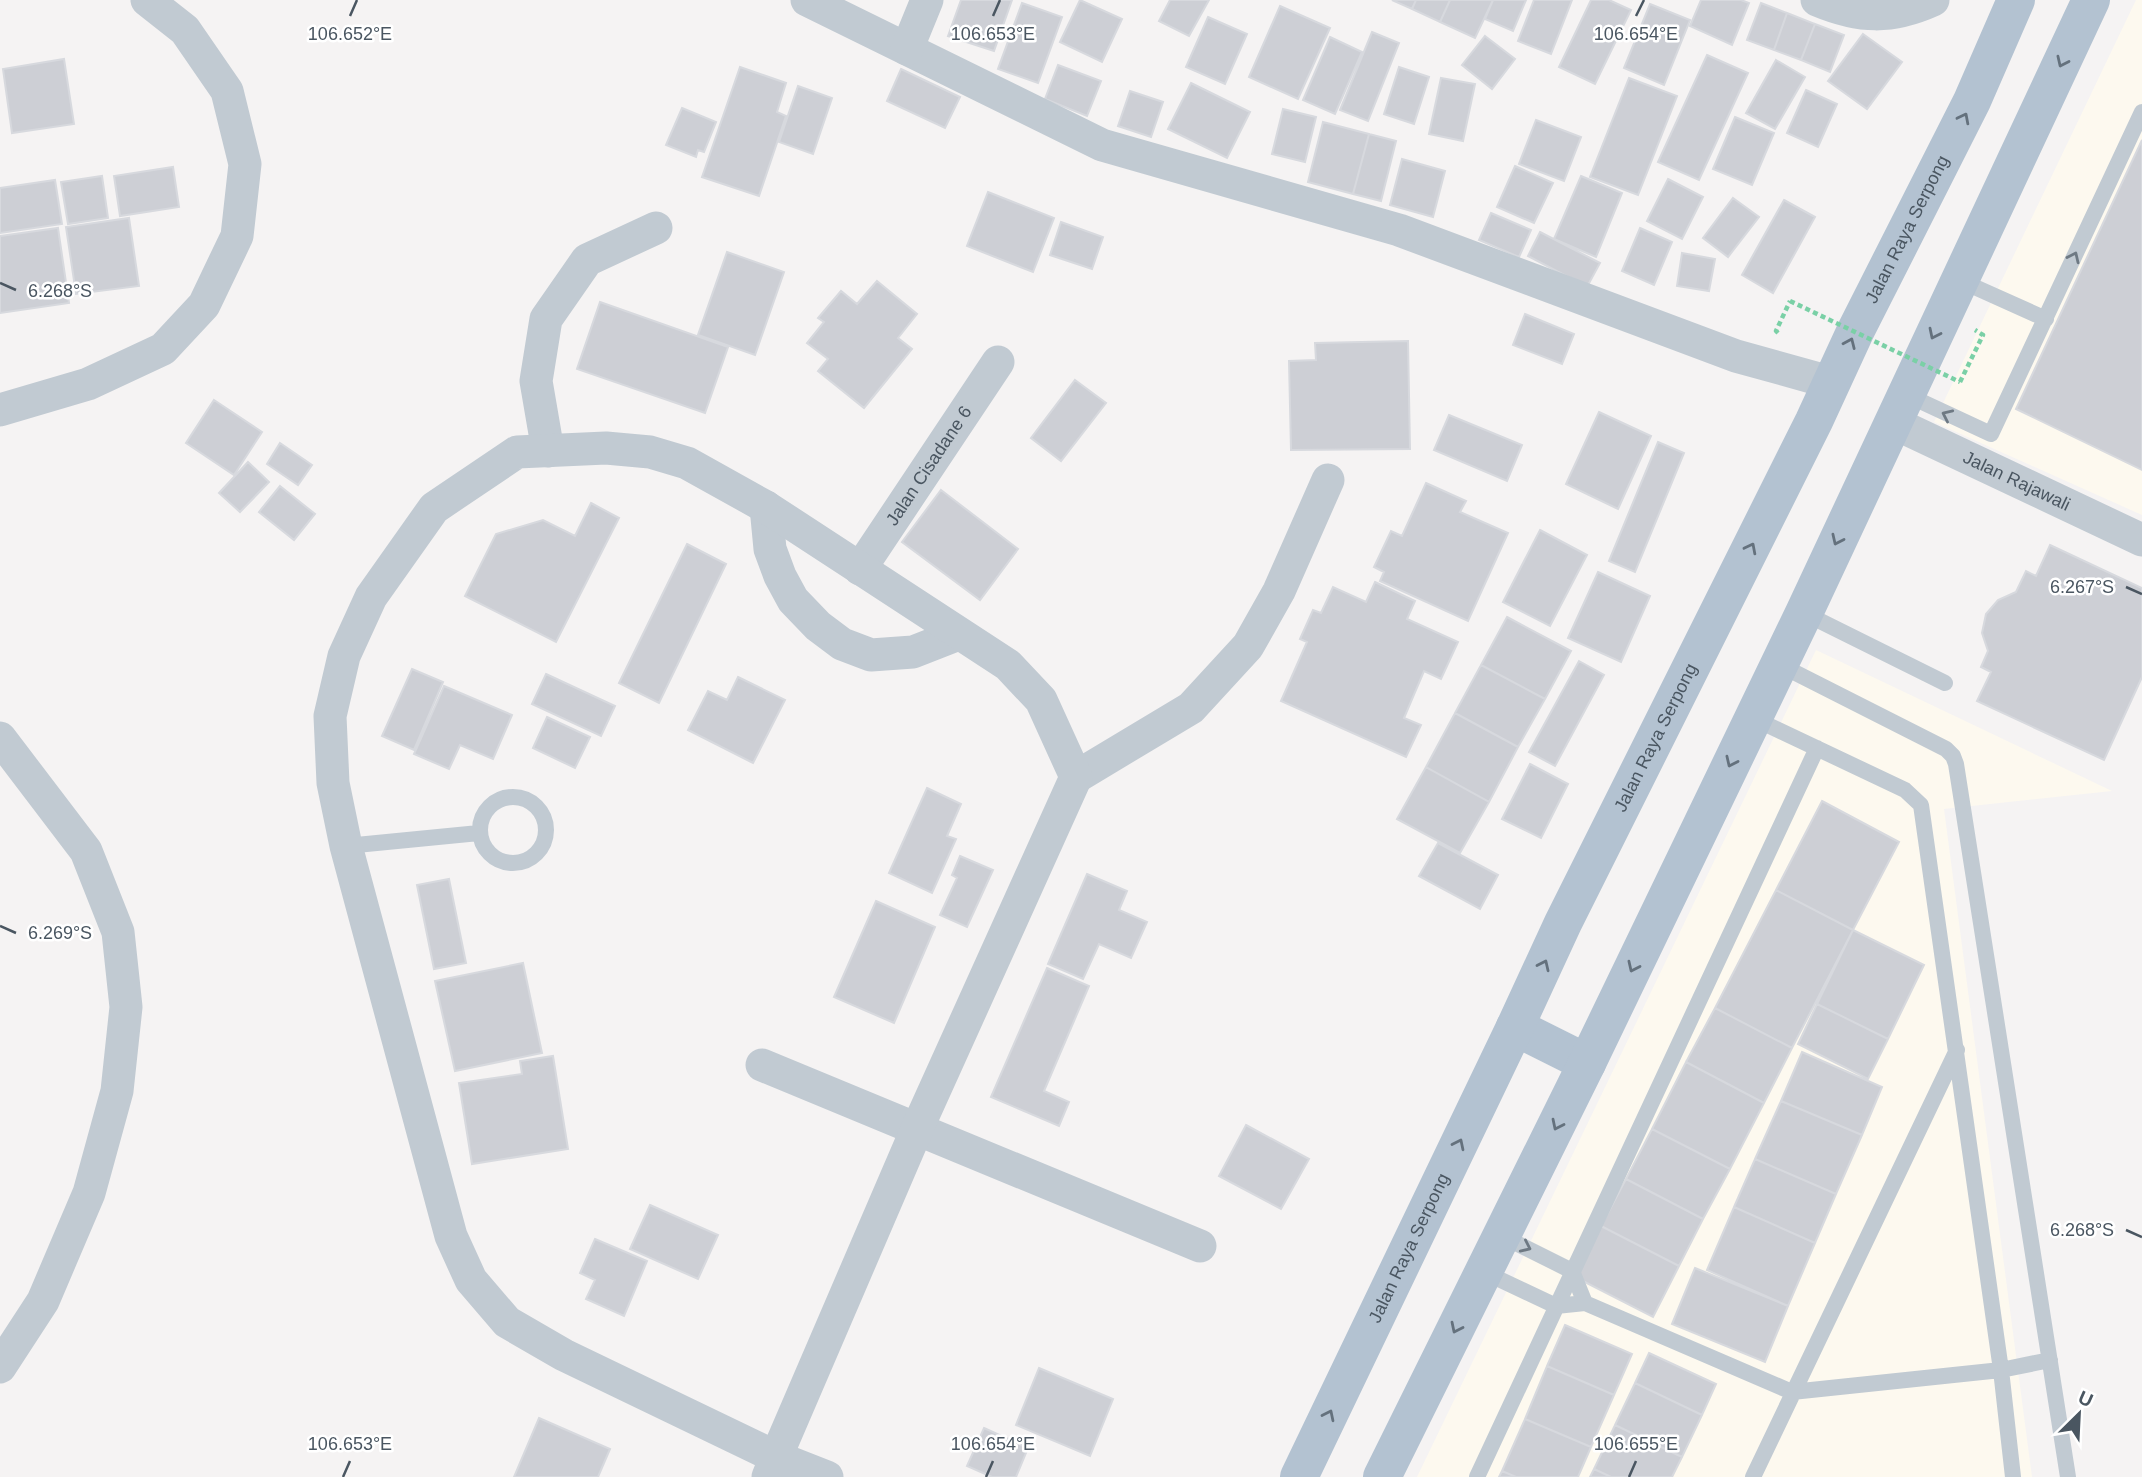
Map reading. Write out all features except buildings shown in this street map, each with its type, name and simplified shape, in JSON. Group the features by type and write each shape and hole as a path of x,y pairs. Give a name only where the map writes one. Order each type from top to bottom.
{"main road":[{"name":"Jalan Raya Serpong","path":"1299,1477 1563,923 1972,101 2016,0"},
{"path":"1382,1477 1587,1063 1804,613 2091,0"},
{"path":"1515,1027 1587,1063"}],"street":[{"path":"0,410 88,384 163,349 204,305 237,236 245,164 227,91 185,30 147,0"},
{"path":"807,0 1102,145 1399,229 1736,356 1833,383"},
{"path":"907,49 927,0"},
{"path":"1817,0 1842,10 1888,15 1933,0"},
{"path":"548,451 536,381 546,319 587,260 656,228"},
{"name":"Jalan Cisadane 6","path":"860,569 998,362"},
{"name":"Jalan Rajawali","path":"1899,408 2142,540"},
{"path":"827,1477 772,1467 564,1355 507,1322 471,1280 451,1236 346,846 334,783 330,716 344,656 371,597 435,508 517,452 606,448 650,452 687,463 766,507 1008,665 1041,700 1076,776"},
{"path":"772,1467 917,1129 1076,776 1191,708 1248,646 1279,591 1328,480"},
{"path":"766,507 770,549 793,600 818,626 842,644 871,655 913,652 959,634"},
{"path":"0,738 86,851 118,932 126,1007 117,1091 89,1193 43,1301 0,1367"},
{"path":"762,1065 1200,1246"}],"lane":[{"path":"1899,408 1990,434 2142,112"},
{"path":"1959,280 2046,319"},
{"path":"1804,613 1945,683"},
{"path":"1778,664 1946,749 1953,756 2068,1477"},
{"path":"1752,718 1905,790 1922,805 2001,1370 2013,1477"},
{"path":"1477,1477 1817,748"},
{"path":"509,797 531,802 539,809 547,829 544,843 535,855 523,862 508,864 494,858 484,847 479,833 486,809 509,797"},
{"path":"346,846 479,833"},
{"path":"1755,1475 1792,1392 1957,1050"},
{"path":"1502,1236 1572,1271 1585,1303"},
{"path":"1484,1272 1556,1306 1585,1303 1792,1392 2001,1370 2050,1360"}],"path":[{"path":"1790,301 1960,382"}],"shaded area":[{"path":"2136,0 2142,0 2142,515 1934,422"},
{"path":"1816,650 2112,791 1944,809 2032,1477 1417,1477"}]}
